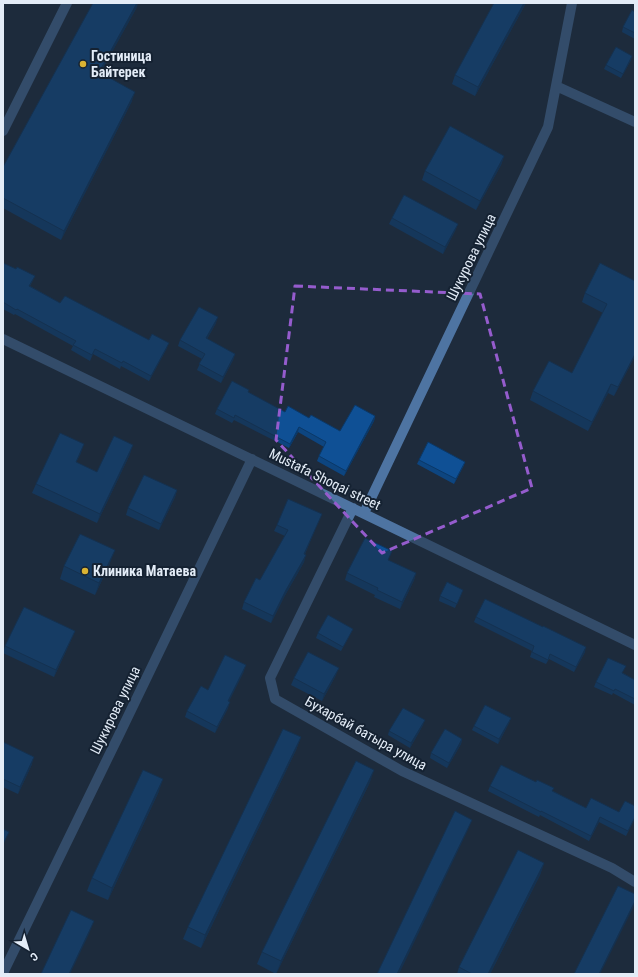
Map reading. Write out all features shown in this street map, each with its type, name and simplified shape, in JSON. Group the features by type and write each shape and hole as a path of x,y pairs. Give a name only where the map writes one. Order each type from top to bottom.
{"street":[{"path":"3,131 67,3"},
{"name":"Шукурова улица","path":"364,513 548,127 572,3"},
{"path":"556,86 635,122"},
{"name":"Mustafa Shoqai street","path":"3,339 635,645"},
{"name":"Шукирова улица","path":"3,973 252,459"},
{"name":"Бухарбай батыра улица","path":"353,508 270,678 275,699 402,771 612,868 635,882"}],"highlighted area":[{"path":"295,286 480,294 532,488 382,553 276,440"}],"building":[{"path":"93,3 137,3 99,72 135,92 64,231 3,198 3,167"},
{"path":"494,3 524,3 478,87 455,75"},
{"path":"632,10 635,12 635,33 623,27"},
{"path":"616,47 632,56 623,74 606,65"},
{"path":"450,126 504,156 480,201 425,171"},
{"path":"404,195 458,224 445,247 392,218"},
{"path":"3,263 16,269 17,267 35,276 29,286 60,303 65,296 149,340 152,334 169,343 151,376 123,361 122,363 95,349 92,355 73,345 76,341 3,302"},
{"path":"600,263 635,281 635,354 618,387 611,384 592,422 533,391 549,361 572,373 607,304 585,293"},
{"path":"199,307 218,317 206,338 235,354 223,377 199,364 205,354 180,340"},
{"path":"232,381 249,390 248,392 285,412 288,406 309,418 311,415 340,431 355,405 375,416 346,471 319,456 326,442 299,427 290,444 235,415 234,418 217,409"},
{"path":"60,433 84,444 76,462 97,472 114,436 133,445 100,514 36,484"},
{"path":"428,442 465,462 456,479 419,460"},
{"path":"144,475 177,490 161,524 128,508"},
{"path":"288,499 322,514 304,554 306,555 273,616 244,602 256,578 260,580 288,530 277,525"},
{"name":"Клиника Матаева","path":"80,534 115,550 99,583 64,566"},
{"path":"365,538 392,551 388,560 416,573 402,602 347,573"},
{"path":"447,582 463,590 457,604 440,596"},
{"path":"485,599 586,647 576,667 550,654 548,660 532,652 534,646 476,617"},
{"path":"24,607 75,631 56,670 5,646"},
{"path":"328,615 353,629 343,647 318,633"},
{"path":"308,652 339,668 324,694 294,678"},
{"path":"225,655 246,665 217,727 187,711 201,686 208,690"},
{"path":"608,658 626,666 622,673 635,680 635,699 596,682"},
{"path":"485,705 511,718 499,739 474,726"},
{"path":"403,708 425,720 411,743 389,731"},
{"path":"283,729 301,737 205,935 188,927"},
{"path":"445,729 462,739 449,763 431,753"},
{"path":"3,742 34,757 20,787 3,779"},
{"path":"356,761 374,770 281,961 262,952"},
{"path":"501,765 536,782 537,780 554,788 552,791 586,808 591,798 619,812 625,801 635,806 635,817 628,831 600,817 591,836 490,786"},
{"path":"143,770 163,779 112,888 92,878"},
{"path":"455,811 472,820 397,974 377,974"},
{"path":"3,829 9,832 3,844"},
{"path":"518,850 544,863 488,974 472,974 459,967"},
{"path":"618,886 635,894 635,901 599,974 574,974"},
{"path":"71,910 94,921 69,974 41,974"}],"place":[{"name":"Гостиница Байтерек","path":"83,64"},
{"name":"Клиника Матаева","path":"85,571"}]}
